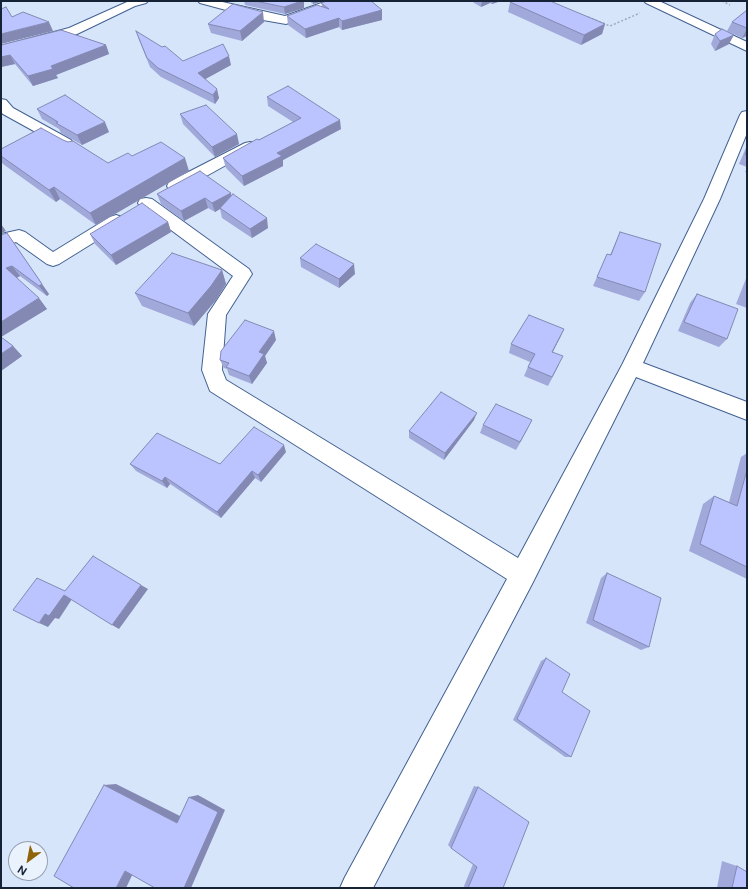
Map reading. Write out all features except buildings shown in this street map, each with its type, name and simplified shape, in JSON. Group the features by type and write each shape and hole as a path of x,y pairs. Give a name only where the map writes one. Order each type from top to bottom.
{"street":[{"path":"1,50 73,31 131,4 142,1"},
{"path":"204,1 263,16 286,20 338,1"},
{"path":"654,3 747,47"},
{"path":"1,103 8,111 75,148"},
{"path":"356,888 523,575 631,366 712,199 747,115"},
{"path":"1,241 6,238 19,236 53,260 156,197 261,140"},
{"path":"156,197 243,274 217,314 212,370 217,385 523,575"},
{"path":"631,366 747,411"}],"path":[{"path":"722,1 730,5"},
{"path":"583,15 610,26 654,3"}]}
